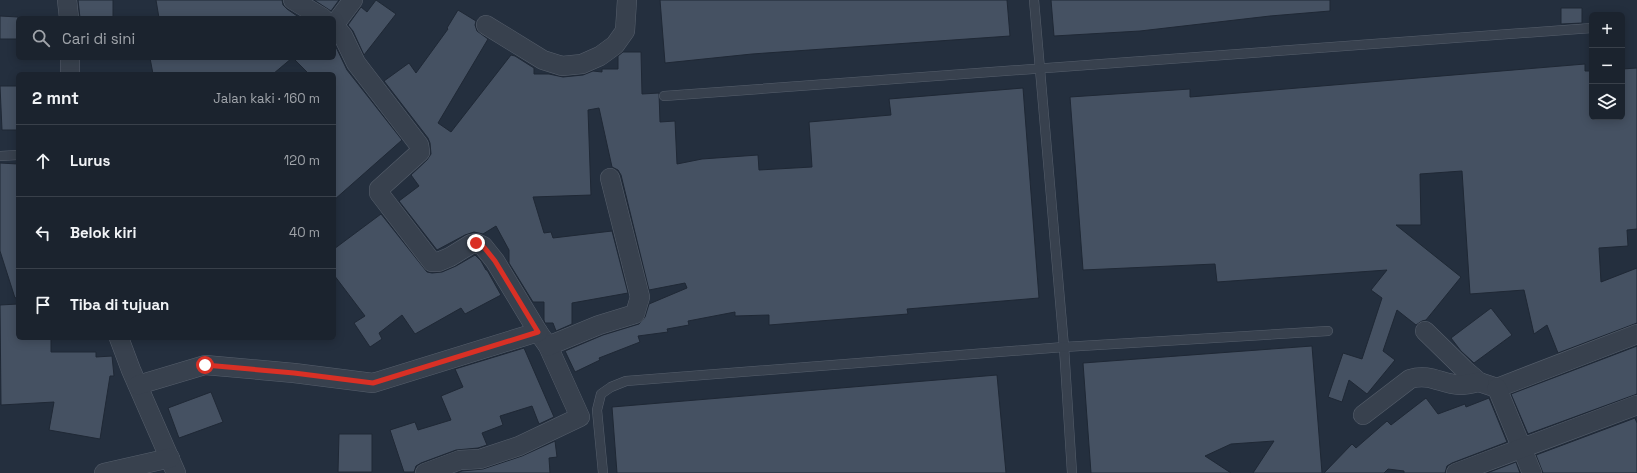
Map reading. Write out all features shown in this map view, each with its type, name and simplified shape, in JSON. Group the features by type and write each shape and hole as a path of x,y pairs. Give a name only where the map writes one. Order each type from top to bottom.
{"street":[{"path":"67,0 69,16"},
{"path":"293,0 320,16"},
{"path":"336,22 353,0"},
{"path":"486,26 543,60 562,66 582,64 600,56 615,45 625,30 627,0"},
{"path":"336,27 343,36 356,63 419,145 420,152 379,189 378,193 432,262 438,262 450,257 471,244 476,243 483,246 495,261 543,339 580,417 519,446 480,459 460,460 425,473"},
{"path":"70,60 70,72"},
{"path":"138,385 205,365 294,373 373,383 599,325 635,314 640,297 610,178"},
{"path":"1425,331 1479,382 1497,388 1637,334"},
{"path":"104,473 173,466 120,340"},
{"path":"1363,415 1410,379 1419,376 1428,377 1451,384 1462,385 1479,382"},
{"path":"1497,388 1532,473"},
{"path":"1456,473 1637,405"}],"lane":[{"path":"1034,0 1064,347 1072,473"},
{"path":"664,96 1589,28"},
{"path":"0,156 16,155"},
{"path":"602,473 597,410 601,394 611,386 626,381 1064,347 1328,331"}],"building":[{"path":"78,0 113,0 113,16 80,16"},
{"path":"156,0 282,0 283,5 297,16 159,16"},
{"path":"314,0 339,0 331,11"},
{"path":"376,0 396,14 364,55 353,31 348,25 361,7 367,12"},
{"path":"660,0 1007,0 1010,36 752,54 665,63"},
{"path":"1051,0 1330,0 1330,11 1270,16 1140,31 1054,36"},
{"path":"1561,8 1582,8 1582,23 1561,24"},
{"path":"458,10 476,21 475,25 477,31 488,39 438,123 451,132 511,55 534,68 534,74 549,74 563,77 583,75 593,71 602,72 602,69 618,69 618,56 623,52 641,52 642,94 659,93 660,122 675,121 677,164 702,159 758,155 759,170 812,167 809,122 891,115 889,99 1023,88 1039,298 907,309 908,314 769,325 769,315 735,316 735,312 688,321 689,325 667,329 668,332 638,336 640,342 599,358 600,360 575,372 565,351 603,335 639,324 645,317 649,304 687,288 685,283 649,290 621,175 618,170 612,167 599,108 588,110 591,195 533,197 544,233 551,232 553,238 612,231 628,293 572,303 572,324 556,331 553,323 545,323 544,302 533,302 509,263 509,250 496,226 483,234 474,232 465,235 437,250 399,201 419,186 411,175 427,160 431,154 430,143 428,138 384,81 409,63 416,73 448,29 447,28"},
{"path":"0,16 16,17 16,39 0,39"},
{"path":"336,47 347,70 402,140 336,198 336,72 307,72 295,60 336,60"},
{"path":"150,60 290,60 275,72 153,72"},
{"path":"1585,64 1585,71 1589,71 1589,120 1625,120 1625,69 1637,68 1637,229 1627,230 1628,246 1599,248 1601,282 1637,268 1637,323 1558,353 1547,325 1534,334 1524,290 1470,294 1462,171 1420,174 1421,225 1396,225 1461,277 1426,320 1416,325 1397,310 1383,351 1395,360 1367,394 1349,380 1342,402 1328,397 1343,353 1362,359 1382,298 1371,290 1387,270 1217,282 1215,264 1083,270 1070,97 1190,89 1190,97"},
{"path":"0,86 16,86 16,130 2,130"},
{"path":"0,163 16,164 15,298 0,251"},
{"path":"381,214 427,272 442,272 475,255 487,270 501,295 465,314 461,308 415,334 402,315 379,333 382,339 370,347 354,323 365,316 336,278 336,248"},
{"path":"16,304 16,340 51,340 51,352 96,352 96,357 112,356 114,376 110,376 100,439 49,430 54,402 1,405 0,305"},
{"path":"1491,308 1512,335 1474,363 1461,351 1451,338"},
{"path":"1312,346 1322,473 1253,473 1274,441 1231,444 1205,456 1231,473 1091,473 1083,363"},
{"path":"1637,346 1637,394 1528,434 1511,394"},
{"path":"524,348 554,417 539,424 532,406 500,416 503,425 482,433 487,445 478,448 456,450 421,463 416,466 414,472 404,472 390,430 415,422 418,430 451,420 441,396 463,387 455,369"},
{"path":"997,375 1006,473 617,473 612,407"},
{"path":"211,392 223,422 179,438 168,408"},
{"path":"1426,398 1438,414 1465,404 1466,407 1489,398 1507,442 1452,463 1447,466 1445,473 1404,473 1404,471 1388,469 1384,473 1324,473 1352,444 1356,448 1387,421 1391,425"},
{"path":"1635,418 1637,423 1637,473 1543,473 1536,455"},
{"path":"339,434 372,434 372,472 338,472"},
{"path":"555,441 557,457 549,458 550,473 457,473 462,471 483,469 522,456"},
{"path":"1516,462 1520,473 1487,473"}],"route":[{"path":"205,365 294,373 373,383 538,332 495,261 483,246 476,243"}]}
